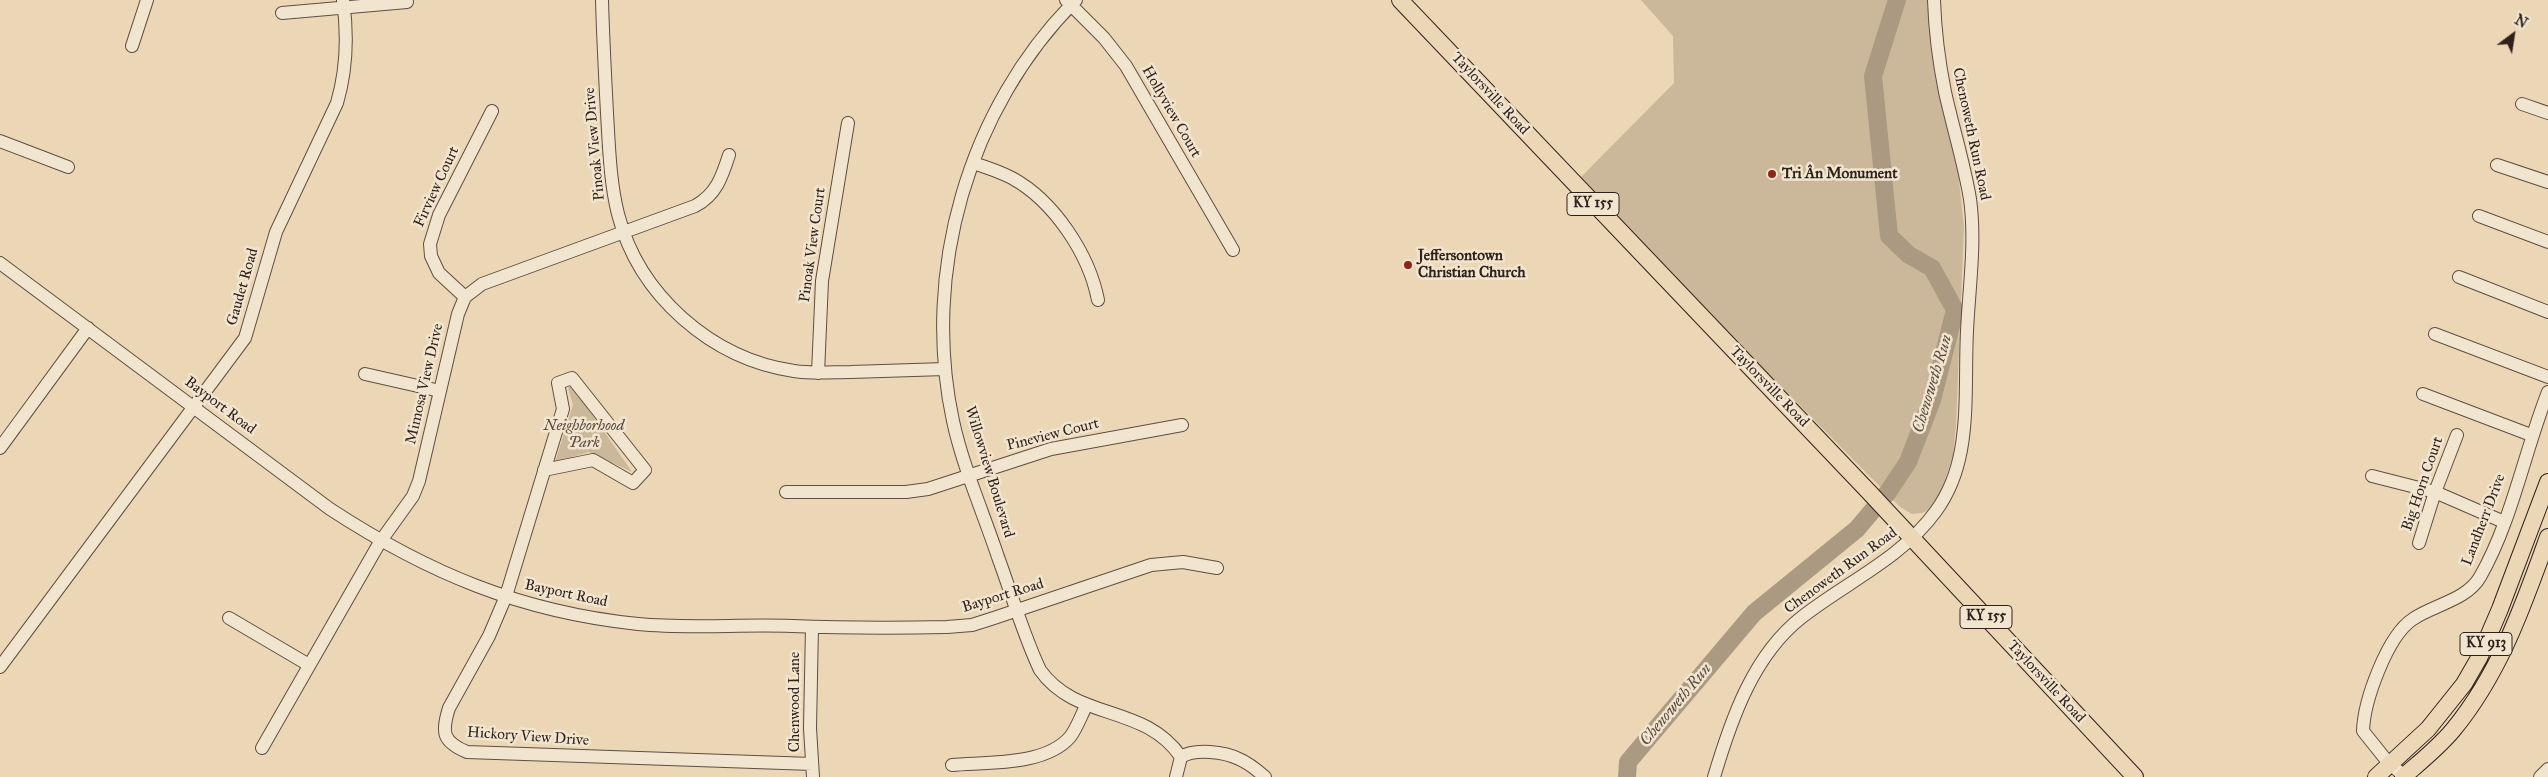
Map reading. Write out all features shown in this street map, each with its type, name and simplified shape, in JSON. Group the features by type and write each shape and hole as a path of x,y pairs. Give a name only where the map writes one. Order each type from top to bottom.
{"main road":[{"name":"Taylorsville Road","path":"1400,0 1889,513 2135,777"},
{"name":"KY 913","path":"2376,777 2428,729 2464,684 2479,658 2497,618 2548,482"},
{"name":"KY 913","path":"2404,777 2452,731 2489,680 2517,622 2548,537"}],"street":[{"path":"132,46 147,0"},
{"name":"Pinoak View Drive","path":"602,0 610,156 614,194 624,232 641,268 656,290 671,307 703,334 749,360 793,371 818,373 945,370"},
{"name":"Chenoweth Run Road","path":"1714,777 1725,739 1740,704 1752,680 1778,641 1802,617 1898,551 1912,538 1936,511 1950,489 1961,451 1971,240 1970,203 1939,58 1934,0"},
{"path":"282,13 343,4 407,2"},
{"name":"Willowview Boulevard","path":"1071,2 1020,68 998,105 973,163 958,208 947,267 944,302 945,370 954,421 970,477 1035,658 1047,680 1057,690 1086,706 1142,723 1166,739 1181,757"},
{"name":"Hollyview Court","path":"1071,2 1104,38 1126,66 1233,250"},
{"name":"Gaudet Road","path":"0,667 245,338 276,232 336,103 345,69 347,46 343,4"},
{"path":"2522,104 2548,113"},
{"name":"Firview Court","path":"465,297 438,273 431,256 431,234 492,111"},
{"name":"Pinoak View Court","path":"818,373 822,281 848,123"},
{"path":"0,141 68,167"},
{"path":"465,297 482,284 704,202 717,187 729,155"},
{"path":"973,163 1012,178 1044,203 1062,224 1091,272 1098,300"},
{"path":"2498,166 2548,182"},
{"path":"2479,216 2548,242"},
{"name":"Bayport Road","path":"0,263 327,508 380,542 434,570 506,596 584,617 637,624 812,628 947,627 972,625 1151,564 1183,562 1216,568"},
{"path":"2459,277 2548,312"},
{"name":"Mimosa View Drive","path":"262,748 380,542 412,496 419,482 458,314 465,297"},
{"path":"0,448 5,429 88,328"},
{"path":"2435,334 2548,377"},
{"path":"364,374 440,391"},
{"name":"Hickory View Drive","path":"544,470 594,460 633,483 645,470 572,378 558,383 563,409 544,470 506,596 489,636 449,708 445,721 445,737 456,747 467,752 812,764"},
{"name":"Landherr Drive","path":"2404,777 2390,764 2363,731 2367,704 2388,650 2412,619 2451,600 2479,579 2504,522 2548,392"},
{"path":"2423,394 2532,435"},
{"name":"Pineview Court","path":"786,492 906,492 928,489 970,477 1051,449 1182,425"},
{"name":"Big Horn Court","path":"2420,543 2435,492 2457,435"},
{"path":"2372,476 2435,492 2504,522"},
{"path":"229,618 309,665"},
{"name":"Chenwood Lane","path":"812,628 813,777"},
{"path":"952,765 1031,758 1045,754 1069,738 1086,706"},
{"path":"1176,777 1181,757 1196,753 1228,755 1249,764 1266,777"},
{"path":"2540,777 2548,768"}],"green space":[{"path":"1641,0 1929,0 1935,75 1958,171 1964,227 1956,426 1953,456 1940,494 1929,510 1912,514 1900,507 1755,360 1581,177 1674,83 1673,36"},
{"name":"Neighborhood Park","path":"572,385 632,472 589,452 555,462 573,405 568,388"}],"waterway":[{"name":"Chenoweth Run","path":"1627,777 1628,762 1754,613 1857,529 1888,492 1908,462 1932,400 1955,310 1932,268 1909,255 1889,236 1873,76 1897,0"}],"place":[{"name":"Tri Ân Monument","path":"1772,174"},
{"name":"Jeffersontown Christian Church","path":"1408,265"}]}
